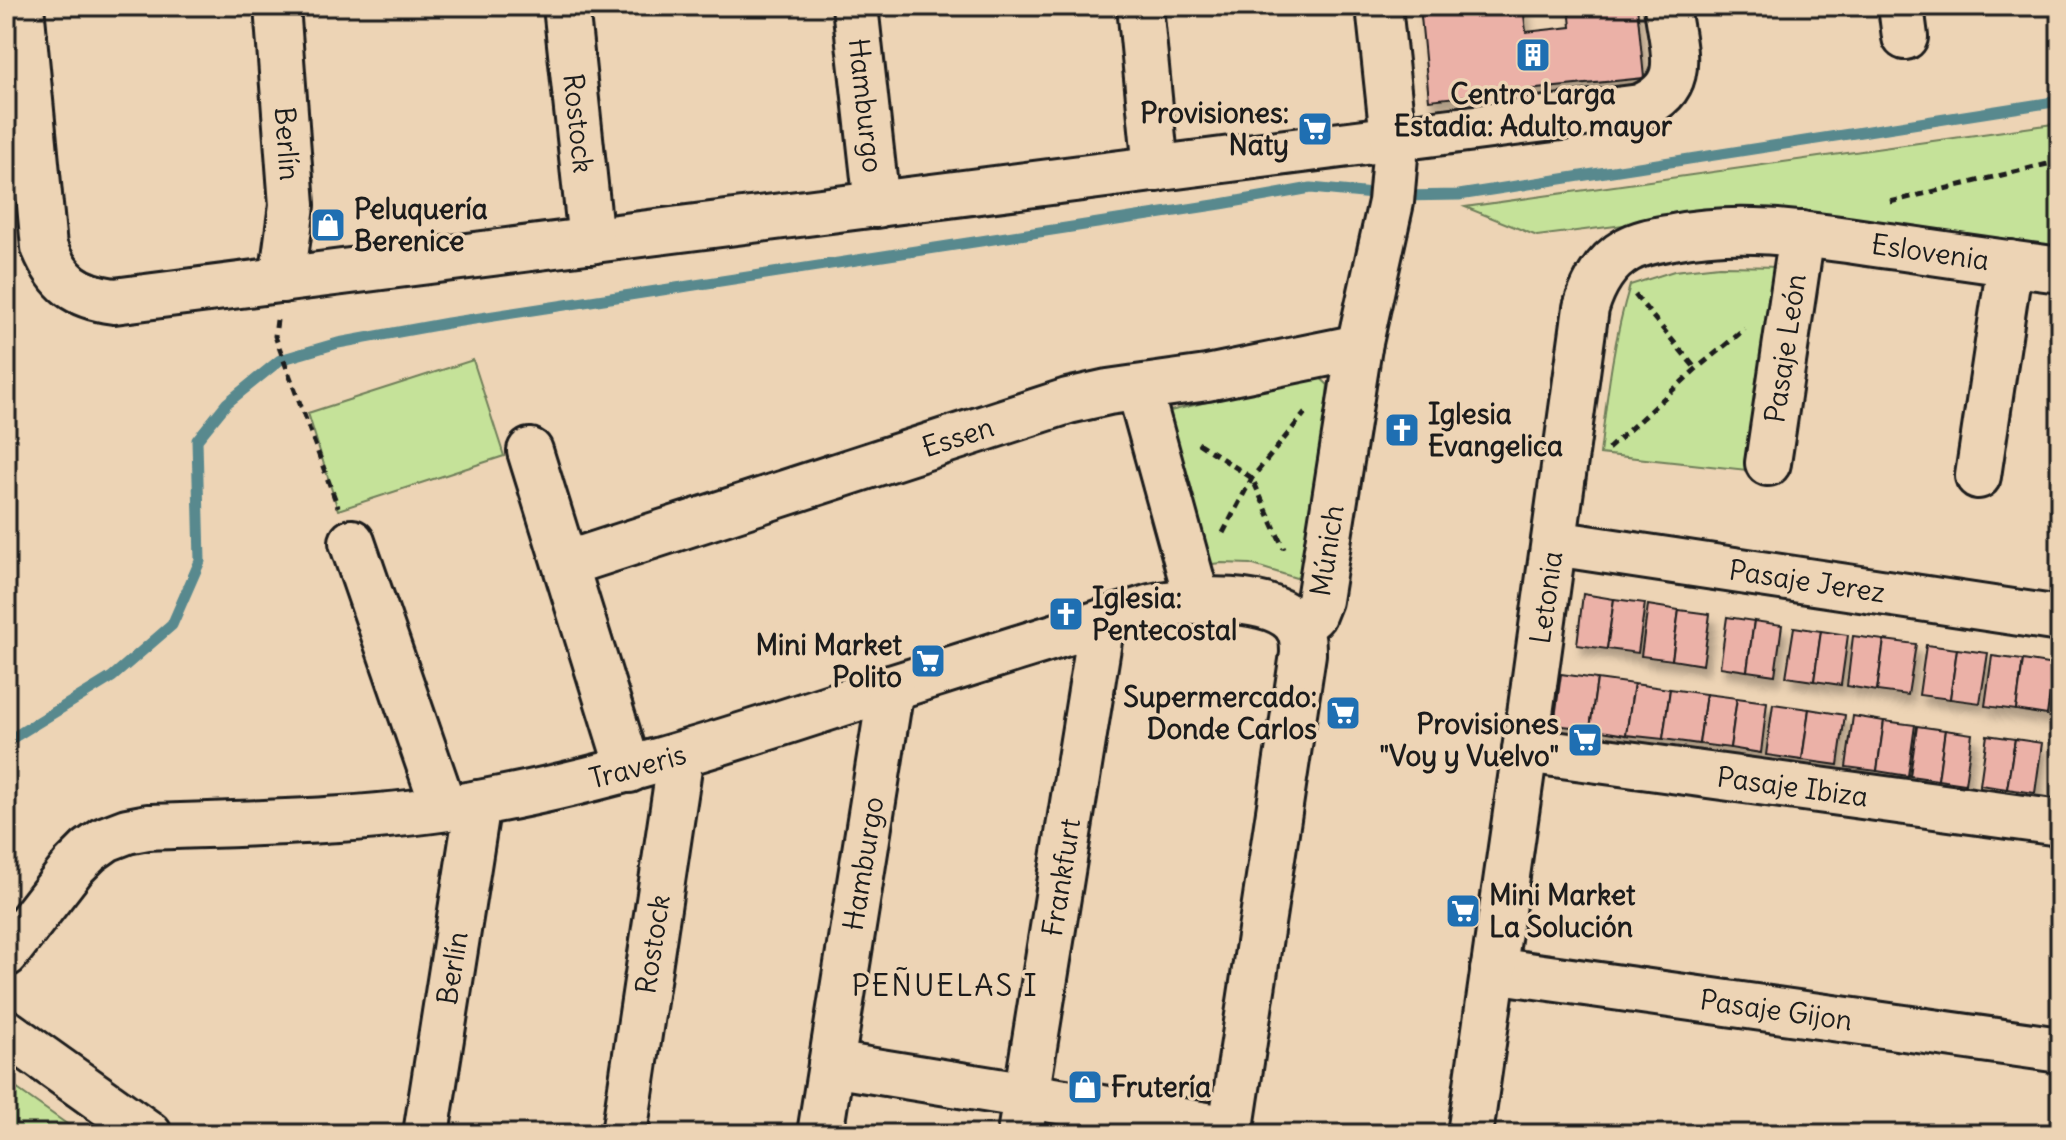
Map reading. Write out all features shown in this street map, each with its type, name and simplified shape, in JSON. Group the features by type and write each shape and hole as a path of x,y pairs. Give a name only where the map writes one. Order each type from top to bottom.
{"street":[{"path":"21,6 44,247 61,278 76,290 94,298 114,301 1156,169 1394,147 1640,107 1664,93 1675,71 1667,6"},
{"name":"Berlín","path":"277,6 292,205 282,280"},
{"name":"Rostock","path":"566,6 591,241"},
{"name":"Hamburgo","path":"855,6 877,205"},
{"path":"1140,6 1156,169"},
{"name":"Múnich","path":"1230,1132 1303,654 1303,640 1298,628 1313,615 1319,600 1359,347 1391,202 1394,147 1379,6"},
{"name":"Letonia","path":"1470,1134 1586,308 1598,277 1608,264 1646,242 1722,230 1802,234"},
{"name":"Eslovenia","path":"1802,234 2060,270"},
{"name":"Pasaje León","path":"1768,463 1802,234"},
{"path":"1978,476 2010,263"},
{"name":"Essen","path":"566,564 1068,401 1108,392 1142,397 1196,381 1359,347"},
{"path":"1142,397 1197,599"},
{"path":"530,451 629,770"},
{"name":"Berlín","path":"352,542 461,805 426,1134"},
{"name":"Pasaje Jerez","path":"1554,543 2060,619"},
{"name":"Traveris","path":"6,954 74,866 106,839 127,831 148,827 308,821 461,805 629,770 1151,607 1197,599 1267,607 1290,619 1298,628"},
{"name":"Frankfurt","path":"1023,1115 1102,622"},
{"name":"Hamburgo","path":"820,1134 891,688"},
{"name":"Pasaje Ibiza","path":"1525,750 2060,823"},
{"name":"Rostock","path":"624,1134 681,755"},
{"name":"Pasaje Gijon","path":"1493,970 2060,1050"},
{"path":"6,1032 149,1134"},
{"path":"831,1064 1023,1115 1230,1132"}],"path":[{"path":"1884,204 2060,161"},
{"path":"1607,450 1696,369 1627,285"},
{"path":"275,336 352,542"},
{"path":"1142,397 1252,478 1289,560"},
{"path":"1220,540 1252,478 1310,407"}],"green space":[{"path":"2060,123 2060,259 1647,222 1537,236 1465,207"},
{"path":"1719,266 1786,267 1756,471 1600,454 1615,348 1630,285 1674,271"},
{"path":"473,360 504,456 338,510 308,413"},
{"path":"1317,375 1328,385 1305,574 1296,578 1250,564 1201,565 1166,412"},
{"path":"6,1081 81,1134 6,1134"}],"building":[{"name":"Centro Larga Estadia: Adulto mayor","path":"1420,6 1523,6 1526,32 1571,27 1569,6 1637,6 1644,78 1429,100"},
{"path":"1583,594 1614,599 1607,649 1577,645"},
{"path":"1614,599 1645,603 1638,653 1607,649"},
{"path":"1648,605 1679,610 1672,660 1641,656"},
{"path":"1679,610 1710,614 1703,665 1672,660"},
{"path":"1727,617 1754,621 1747,671 1720,667"},
{"path":"1754,621 1782,625 1775,675 1747,671"},
{"path":"1794,627 1821,631 1814,681 1786,677"},
{"path":"1821,631 1848,635 1841,685 1814,681"},
{"path":"1853,636 1884,640 1877,691 1847,686"},
{"path":"1884,640 1916,644 1908,695 1877,691"},
{"path":"1926,645 1957,649 1950,699 1919,695"},
{"path":"1957,649 1988,653 1980,703 1950,699"},
{"path":"1992,656 2023,660 2016,710 1985,706"},
{"path":"2023,660 2054,665 2047,715 2016,710"},
{"path":"1561,674 1597,679 1590,729 1554,725"},
{"path":"1597,679 1634,684 1626,735 1590,729"},
{"path":"1634,684 1670,689 1663,739 1626,735"},
{"path":"1670,689 1706,694 1699,744 1663,739"},
{"path":"1706,694 1737,698 1730,748 1699,744"},
{"path":"1737,698 1767,702 1761,753 1730,748"},
{"path":"1773,704 1809,709 1802,760 1766,755"},
{"path":"1809,709 1845,715 1838,765 1802,760"},
{"path":"1853,716 1884,721 1877,771 1846,767"},
{"path":"1884,721 1915,725 1908,776 1877,771"},
{"path":"1917,726 1945,730 1938,780 1910,776"},
{"path":"1945,730 1972,734 1965,784 1938,780"},
{"path":"1987,735 2015,739 2007,789 1980,785"},
{"path":"2015,739 2042,743 2035,793 2007,789"}],"waterway":[{"path":"1400,196 1459,195 2060,101"},
{"path":"6,742 112,677 172,625 200,561 197,440 227,403 280,360 338,343 448,323 1311,188 1383,195"}],"place":[{"name":"Centro Larga Estadia: Adulto mayor","path":"1533,55"},
{"name":"Provisiones: Naty","path":"1315,129"},
{"name":"Peluquería Berenice","path":"328,225"},
{"name":"Iglesia Evangelica","path":"1402,430"},
{"name":"Iglesia: Pentecostal","path":"1066,614"},
{"name":"Mini Market Polito","path":"928,661"},
{"name":"Supermercado: Donde Carlos","path":"1343,713"},
{"name":"Provisiones \"Voy y Vuelvo\"","path":"1585,740"},
{"name":"Mini Market La Solución","path":"1463,911"},
{"name":"Frutería","path":"1085,1087"}],"district":[{"name":"PEÑUELAS I","path":"945,985"}]}
